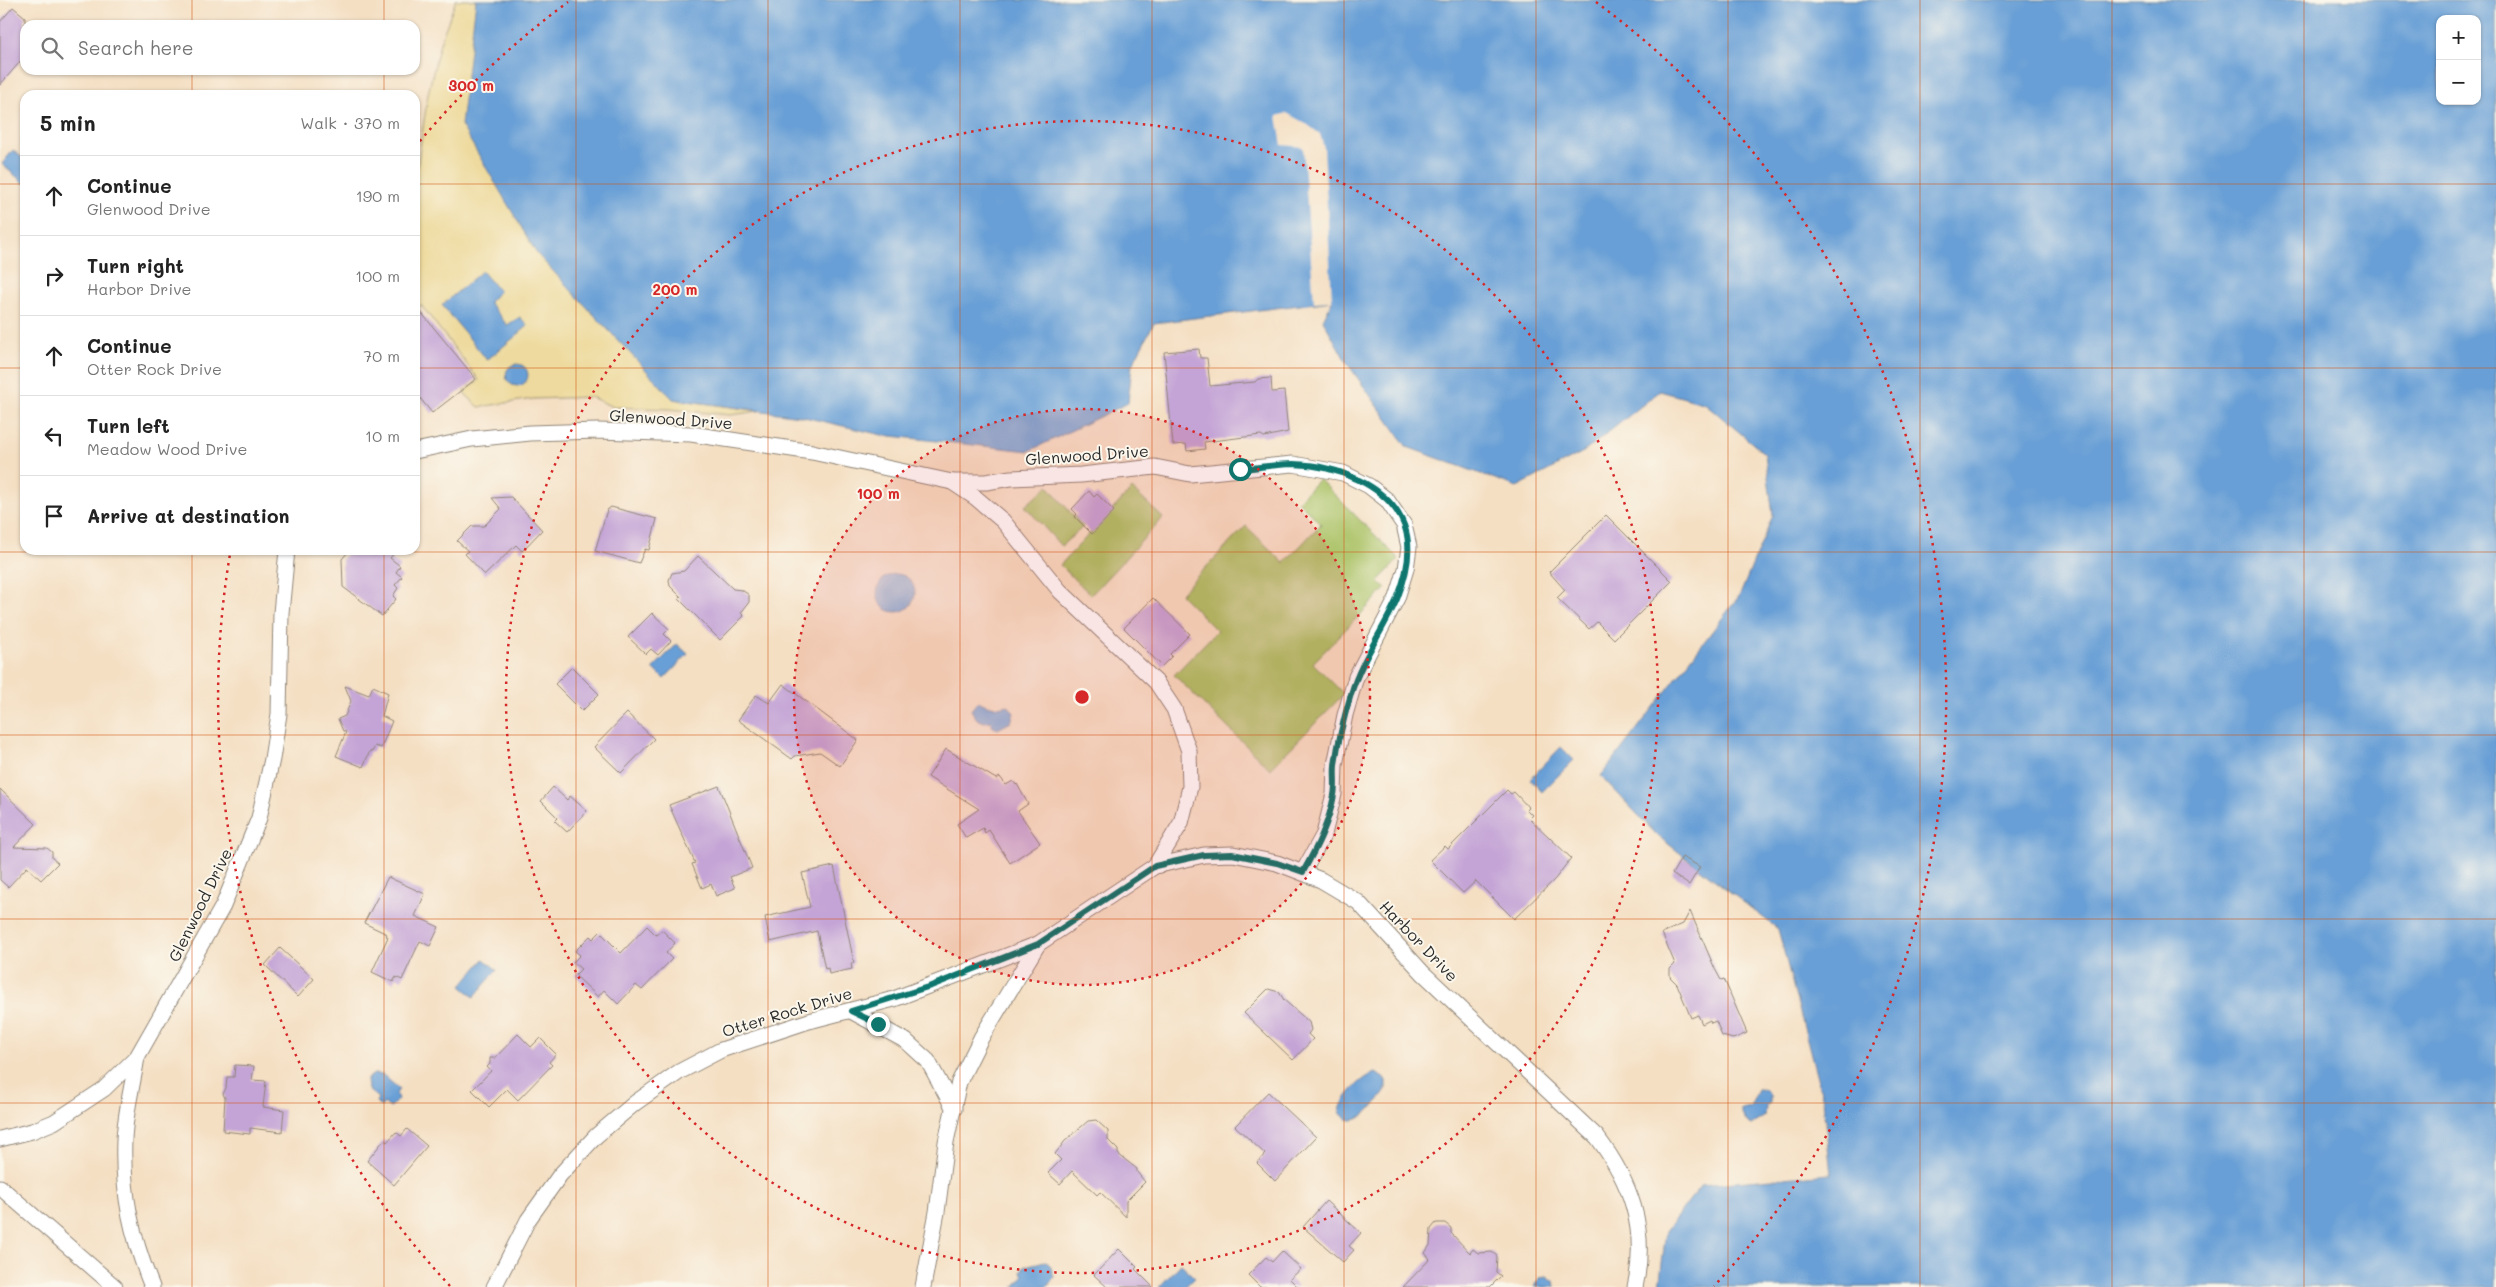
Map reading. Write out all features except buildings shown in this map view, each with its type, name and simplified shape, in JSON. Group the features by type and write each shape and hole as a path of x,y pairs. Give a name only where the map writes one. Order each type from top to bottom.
{"street":[{"name":"Glenwood Drive","path":"420,450 472,439 530,433 598,431 691,434 812,452 952,482 986,482 1011,478 1081,475 1155,467 1190,474 1293,464 1343,473 1369,486 1387,500 1404,525 1409,547 1406,569 1397,598 1356,677 1343,723 1335,764 1334,794 1324,834 1303,872"},
{"name":"Glenwood Drive","path":"952,482 976,498 1003,522 1060,590 1156,682 1174,709 1189,751 1190,787 1181,823 1155,866"},
{"name":"Glenwood Drive","path":"0,1138 32,1131 54,1122 104,1088 137,1056 224,906 260,818 279,714 281,612 287,555"},
{"name":"Harbor Drive","path":"1038,944 1155,866 1204,855 1232,854 1277,863 1303,872 1358,902 1423,974 1597,1137 1615,1161 1629,1189 1637,1217 1640,1247 1635,1287"},
{"name":"Otter Rock Drive","path":"494,1287 528,1220 560,1175 596,1136 635,1103 678,1072 721,1050 809,1021 851,1011 931,986 1038,944"},
{"path":"923,1287 960,1082 981,1038 1038,944"},
{"path":"851,1011 906,1041 928,1061 954,1109"},
{"name":"Glenwood Drive","path":"137,1056 124,1139 125,1195 132,1233 152,1287"},
{"path":"0,1187 115,1287"}],"green space":[{"path":"1319,479 1399,559 1378,581 1386,588 1313,663 1344,694 1270,769 1174,675 1217,631 1180,594 1246,526 1284,563 1321,524 1298,501"},
{"path":"1048,486 1083,527 1061,546 1025,506"},
{"path":"1132,489 1163,518 1091,595 1060,565"}],"sand":[{"path":"456,0 476,0 475,19 673,399 759,411 730,415 669,409 613,407 591,397 533,399 479,407 463,392 479,380 420,306 420,148 428,94 440,43"}],"water":[{"path":"476,0 2496,0 2496,1287 1659,1287 1666,1231 1701,1185 1831,1174 1823,1100 1778,929 1658,836 1601,776 1740,595 1773,515 1765,454 1706,404 1660,391 1585,451 1517,487 1407,447 1347,363 1323,320 1332,301 1154,323 1132,365 1128,403 1029,451 882,435 800,416 673,399 537,254 461,125"},
{"path":"13,150 20,156 20,180 2,164"},
{"path":"482,271 499,291 489,302 507,325 520,317 528,326 487,360 442,305"},
{"path":"517,364 525,367 528,375 525,383 517,386 509,383 506,375 509,367"},
{"path":"896,574 909,580 915,593 909,606 896,612 883,606 877,593 883,580"},
{"path":"677,644 688,654 664,679 653,668"},
{"path":"978,701 993,706 1008,705 1014,713 1011,722 998,729 993,727 991,721 984,722 977,719 971,710"},
{"path":"1561,747 1574,760 1542,792 1530,779"},
{"path":"484,959 497,970 474,997 461,986"},
{"path":"1376,1073 1386,1080 1386,1090 1383,1095 1363,1116 1351,1120 1345,1118 1340,1112 1348,1095 1359,1083"},
{"path":"374,1074 383,1075 399,1089 396,1094 398,1099 390,1108 384,1103 381,1107 376,1102 378,1098 368,1090 367,1079"},
{"path":"1758,1090 1765,1090 1770,1095 1770,1103 1766,1106 1765,1116 1751,1125 1741,1112 1741,1109 1750,1107"},
{"path":"1045,1261 1050,1265 1054,1277 1047,1287 1014,1287 1023,1276 1021,1271 1025,1266"},
{"path":"1181,1264 1195,1277 1185,1287 1159,1287"},
{"path":"1547,1276 1554,1281 1555,1287 1535,1287 1540,1277"}],"pier":[{"path":"1287,113 1320,134 1324,148 1332,301 1314,302 1303,147 1282,145 1277,116"}],"route":[{"path":"878,1024 851,1011 931,986 1038,944 1155,866 1174,860 1204,855 1232,854 1256,857 1303,872 1324,834 1334,794 1335,764 1345,715 1356,677 1397,598 1406,569 1409,547 1404,525 1387,500 1369,486 1343,473 1293,464 1240,469"}]}
